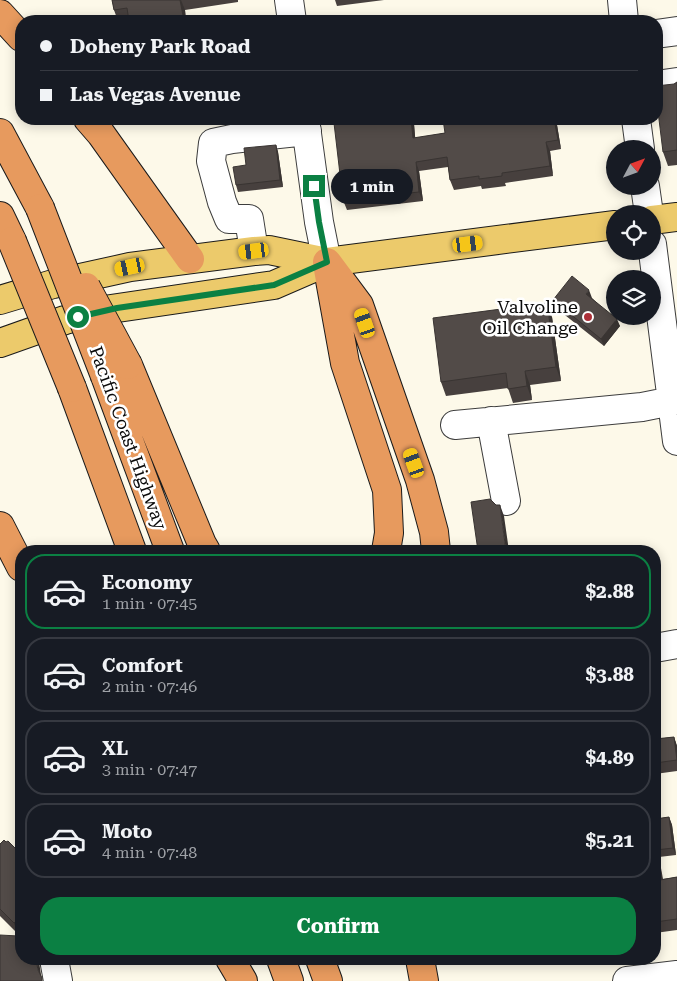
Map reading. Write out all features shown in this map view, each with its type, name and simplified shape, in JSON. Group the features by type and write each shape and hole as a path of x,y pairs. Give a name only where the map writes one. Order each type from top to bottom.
{"highway":[{"path":"0,14 15,30"},
{"path":"92,125 190,260"},
{"name":"Pacific Coast Highway","path":"0,133 40,208 116,370 168,545"},
{"name":"Pacific Coast Highway","path":"0,216 6,251 69,380 130,545"},
{"path":"327,262 345,363 387,490 389,533 387,545"},
{"path":"327,262 359,306 420,480 434,532 435,545"},
{"path":"116,370 203,545"},
{"path":"0,526 15,555"},
{"path":"234,965 243,981"},
{"path":"283,965 289,981"},
{"path":"322,965 328,981"},
{"path":"421,965 424,981"}],"main road":[{"path":"661,219 677,217"},
{"path":"0,342 65,320 104,310 274,285 327,262 606,226"},
{"path":"0,300 53,284 130,267 254,251 269,250 327,262"}],"street":[{"path":"289,0 291,15"},
{"path":"622,0 623,15"},
{"path":"663,33 677,31"},
{"path":"663,84 677,82"},
{"path":"254,251 249,219 230,219 222,202 212,161 213,143 306,125 319,222 327,262"},
{"path":"637,125 639,140"},
{"path":"654,260 674,401 677,441"},
{"path":"456,425 642,407 674,401"},
{"path":"491,422 506,501"},
{"path":"661,647 677,644"},
{"path":"55,965 58,981"},
{"path":"627,981 677,975"}],"building":[{"path":"112,0 180,0 183,15 128,15 127,8 114,10"},
{"path":"677,82 677,150 663,152 660,125 663,125 663,85"},
{"path":"334,125 412,125 413,138 445,133 444,125 555,125 558,140 546,142 550,166 502,173 502,176 479,179 479,176 450,180 447,157 416,162 419,192 343,200"},
{"path":"276,145 280,180 236,185 233,167 246,165 244,148"},
{"name":"Valvoline Oil Change","path":"572,276 589,290 586,294 606,310 606,325 612,325 601,339 553,300"},
{"path":"547,303 556,367 525,371 527,386 508,389 506,373 441,382 433,318"},
{"path":"490,499 496,505 500,505 505,545 477,545 471,502"},
{"path":"674,737 677,760 661,762 661,738"},
{"path":"669,817 673,848 661,849 661,818"},
{"path":"4,840 8,841 15,848 14,923 0,909 0,844"},
{"path":"677,877 677,919 661,921 661,880"},
{"path":"0,935 15,936 15,965 37,965 42,981 0,981"}],"place":[{"name":"Valvoline Oil Change","path":"588,317"}],"route":[{"path":"78,317 104,310 274,285 327,262 314,186"}]}
